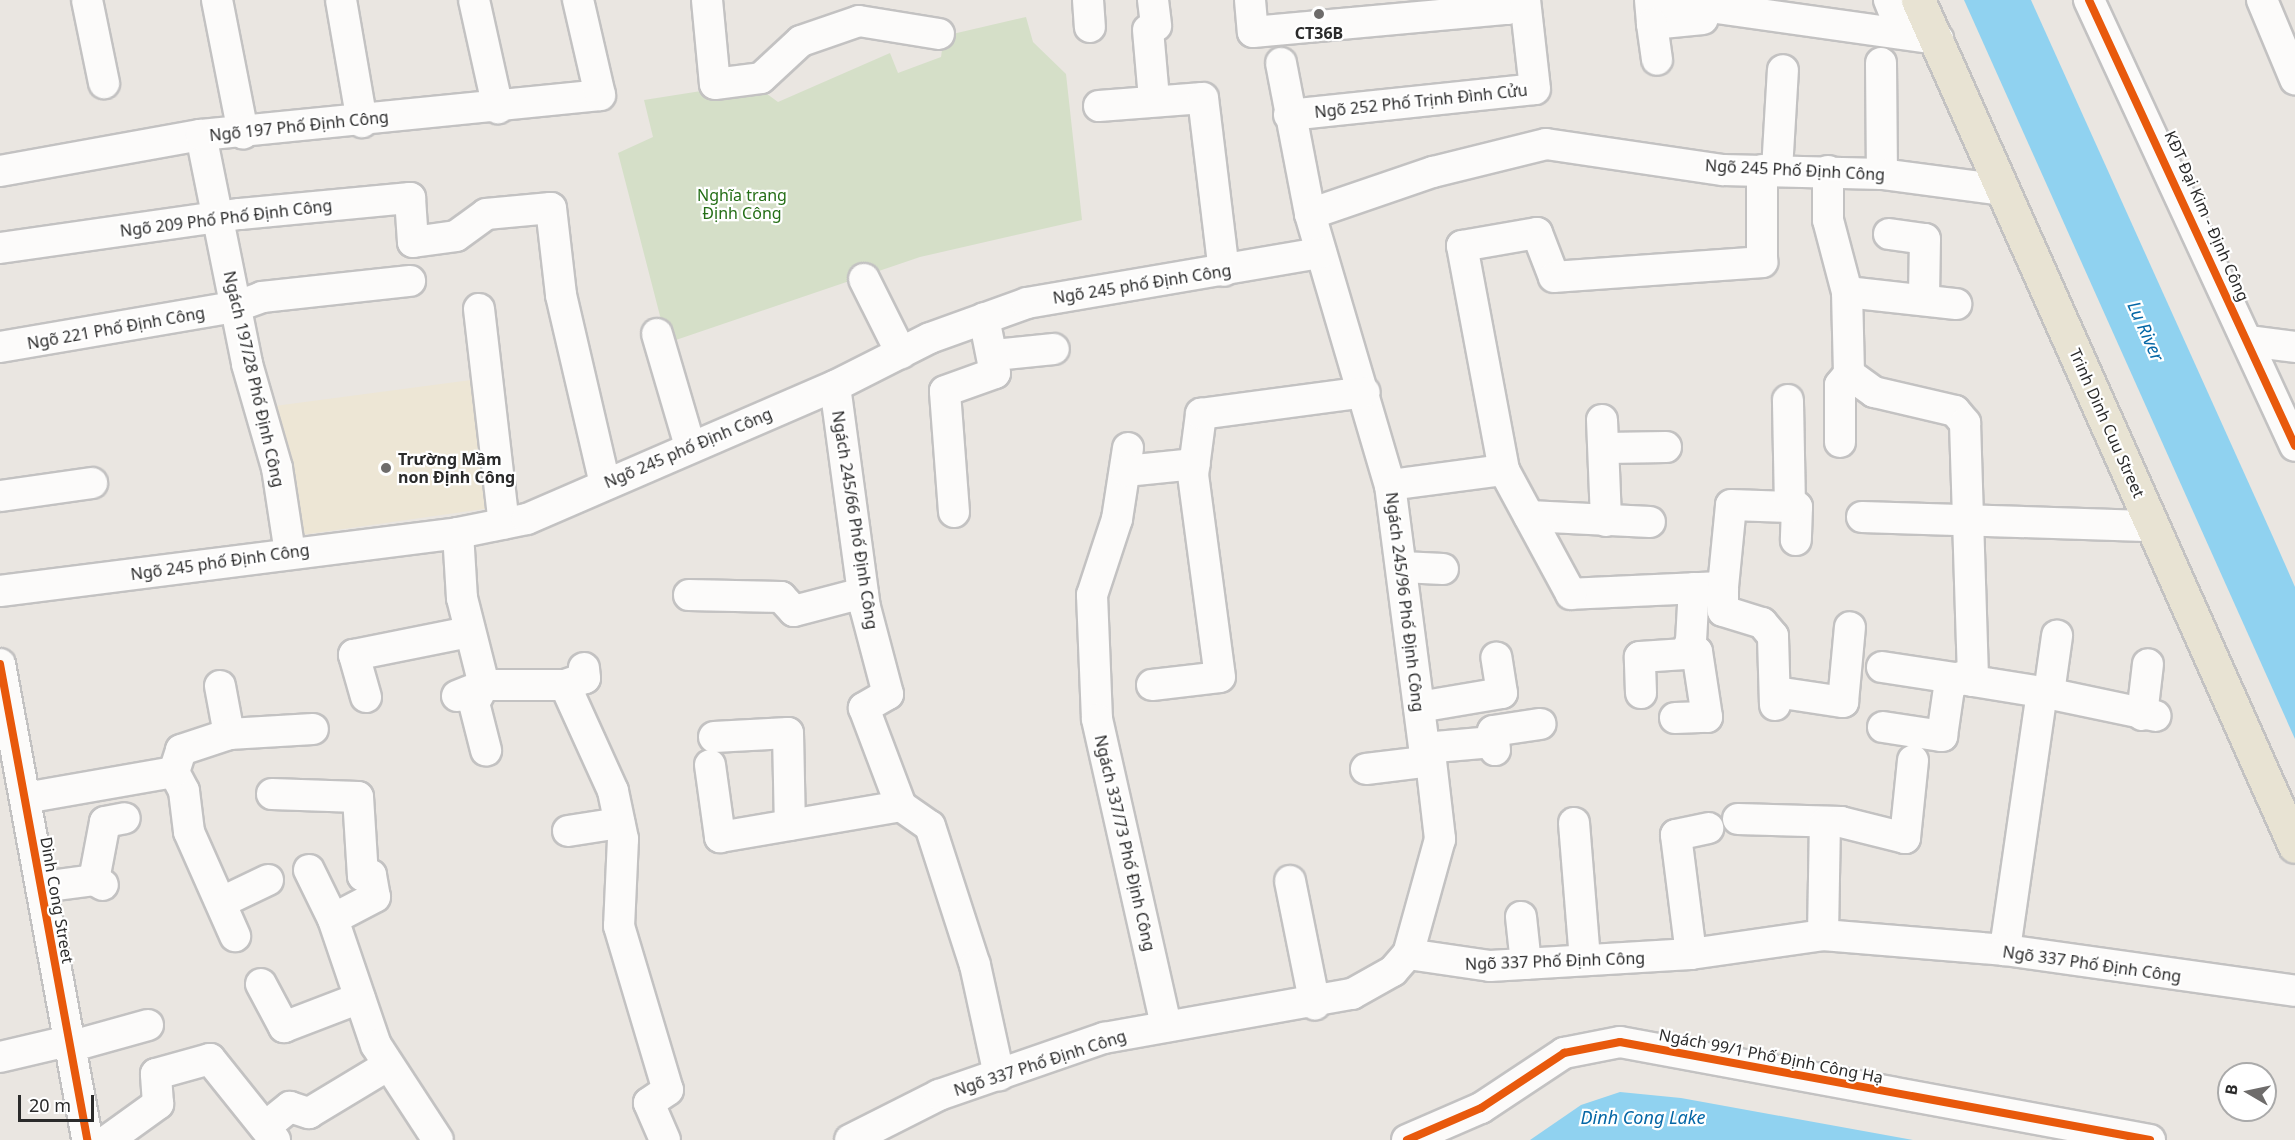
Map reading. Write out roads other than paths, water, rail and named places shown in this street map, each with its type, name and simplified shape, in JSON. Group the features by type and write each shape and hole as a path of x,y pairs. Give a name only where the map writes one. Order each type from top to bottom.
{"main road":[{"name":"Trinh Dinh Cuu Street","path":"1918,0 1938,39 2295,846"}],"street":[{"path":"87,0 104,83"},
{"path":"217,0 243,133"},
{"path":"341,0 362,122"},
{"path":"474,0 498,108"},
{"name":"Ngõ 197 Phố Định Công","path":"0,171 201,135 362,122 600,95 578,0"},
{"path":"707,0 715,84 761,78 801,41 859,21 939,34"},
{"path":"1237,0 1262,45 1289,115 1310,214 1321,253"},
{"path":"1250,0 1253,32 1507,9 1519,6"},
{"path":"1889,0 1902,33"},
{"name":"KĐT Đại Kim - Định Công","path":"2089,0 2295,446"},
{"path":"2262,0 2289,53 2295,80"},
{"path":"1262,45 1519,6"},
{"name":"Ngõ 252 Phố Trịnh Đình Cửu","path":"1289,115 1535,89 1519,6"},
{"path":"1654,8 1902,33 1938,39"},
{"path":"1654,8 1706,19"},
{"path":"1654,8 1657,60"},
{"path":"1152,19 1154,98"},
{"path":"1881,63 1882,174"},
{"path":"1708,587 1571,594 1504,470 1462,246 1537,233 1554,277 1762,262 1770,170 1783,70"},
{"path":"1099,106 1154,98 1203,98 1224,271"},
{"name":"Ngách 197/28 Phố Định Công","path":"201,135 235,307 277,468 290,553"},
{"name":"Ngõ 245 Phố Định Công","path":"1310,214 1433,172 1546,144 1723,170 1882,174 2004,190"},
{"path":"1828,171 1828,220 1846,292 1849,374 1840,385 1840,442"},
{"name":"Ngõ 209 Phố Phố Định Công","path":"0,249 217,217 410,198 413,242 456,236 486,214 561,205 561,295 605,484"},
{"path":"1889,234 1925,239 1924,299"},
{"name":"Ngõ 245 phố Định Công","path":"0,591 458,532 504,524 605,484 835,386 901,353 984,318 1027,303 1321,253"},
{"name":"Ngách 245/96 Phố Định Công","path":"1321,253 1365,392 1390,485 1419,707 1440,839 1408,954"},
{"path":"864,279 901,353"},
{"name":"Ngõ 221 Phố Định Công","path":"0,347 235,307 262,297 410,281"},
{"path":"1846,292 1956,304"},
{"path":"478,309 504,524"},
{"path":"954,512 945,391 995,373 995,355 984,318"},
{"path":"657,334 690,446"},
{"path":"2248,341 2295,347"},
{"path":"995,355 1054,349"},
{"path":"1849,374 1874,392 1955,411 1965,423 1970,520 1967,679"},
{"name":"Ngách 245/66 Phố Định Công","path":"835,386 863,593 888,694 864,708 901,806"},
{"path":"1152,685 1220,677 1195,464 1201,414 1365,392"},
{"path":"1788,400 1790,507"},
{"path":"1606,521 1605,434 1666,447"},
{"name":"Ngách 337/73 Phố Định Công","path":"1166,1026 1097,719 1092,595 1127,459 1195,464"},
{"path":"1390,485 1504,470"},
{"path":"0,496 93,483"},
{"path":"1685,654 1708,587 1731,505 1797,507 1796,540"},
{"path":"1529,516 1650,522"},
{"path":"1862,517 2153,526"},
{"path":"458,532 469,632 470,691 486,750"},
{"path":"1402,567 1443,569"},
{"path":"1708,587 1723,611 1762,623 1773,636 1775,699 1843,702 1850,627"},
{"path":"689,595 782,597 794,611 863,593"},
{"path":"366,697 354,655 469,632"},
{"path":"2005,950 2045,692 2057,636"},
{"path":"1641,693 1640,657 1697,652 1707,717 1675,718"},
{"path":"1419,707 1502,693 1496,657"},
{"name":"Dinh Cong Street","path":"0,664 87,1140"},
{"path":"1882,667 2045,692 2149,715 2148,664"},
{"path":"470,691 574,677 613,791 619,823 619,926 668,1090 649,1103 665,1140"},
{"path":"1883,727 1942,736 1949,688 1967,679"},
{"path":"220,686 229,734"},
{"path":"1366,769 1427,755 1494,746 1493,730 1540,724"},
{"path":"235,936 222,902 189,832 184,790 174,772 181,750 229,734 313,729"},
{"path":"790,825 788,733 712,751 720,837 901,806 930,826 975,965 999,1075"},
{"path":"1738,819 1825,823 1905,838 1913,760"},
{"path":"25,798 174,772"},
{"path":"272,794 306,787 357,797 363,876 371,875 375,897 333,919"},
{"path":"42,887 98,883 105,822 125,818"},
{"path":"568,831 619,823"},
{"path":"1574,823 1586,960"},
{"path":"1823,935 1825,823"},
{"path":"1691,954 1676,835 1708,828"},
{"path":"309,870 333,919 360,998 387,1066 438,1140"},
{"path":"222,902 268,880"},
{"path":"1290,881 1315,1005"},
{"path":"1521,917 1526,964"},
{"name":"Ngõ 337 Phố Định Công","path":"850,1140 910,1108 1104,1038 1166,1026 1315,1005 1373,985 1408,954 1468,966 1526,964 1691,954 1823,935 2005,950 2295,991"},
{"path":"261,984 284,1027 360,998"},
{"path":"0,1057 69,1044 148,1025"},
{"name":"Ngách 99/1 Phố Định Công Hạ","path":"1407,1140 1481,1108 1564,1053 1620,1042 2150,1140"},
{"path":"108,1140 158,1104 156,1074 210,1059 270,1134 290,1107 309,1113 387,1066"}],"water":[{"name":"Lu River","path":"1964,0 2031,0 2273,537 2295,587 2295,739"},
{"name":"Dinh Cong Lake","path":"1620,1092 1681,1098 1913,1140 1530,1140 1581,1105"}],"place":[{"name":"CT36B","path":"1319,14"},
{"name":"Trường Mầm non Định Công","path":"386,468"}],"park label":[{"name":"Nghĩa trang Định Công","path":"742,204"}]}
